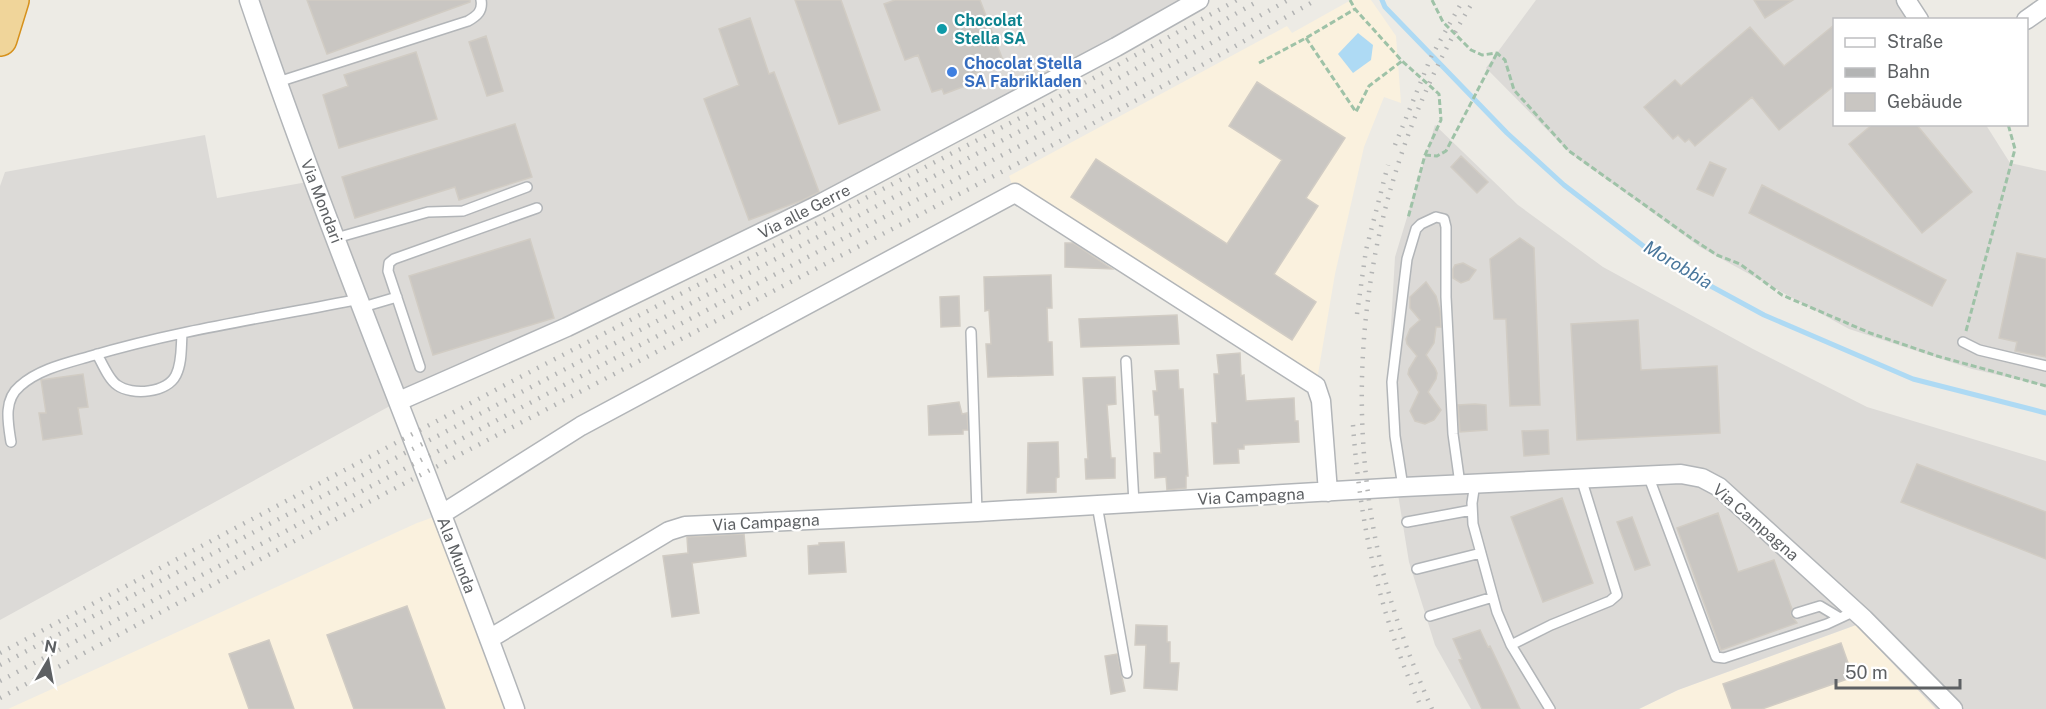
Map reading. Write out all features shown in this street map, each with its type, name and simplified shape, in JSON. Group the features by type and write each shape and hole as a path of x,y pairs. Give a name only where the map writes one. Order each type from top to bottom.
{"highway":[{"path":"0,39 12,0"}],"street":[{"name":"Via Mondari","path":"249,0 336,238 399,401"},
{"name":"Via alle Gerre","path":"399,401 567,327 816,206 1116,47 1199,0"},
{"path":"1906,0 1917,18"},
{"path":"2028,19 2046,6"},
{"path":"442,514 591,421 1015,193 1316,386 1321,401 1328,492"},
{"name":"Ala Munda","path":"399,401 515,709"},
{"name":"Via Campagna","path":"489,639 677,528 1402,487 1681,474 1702,478 1719,487 1848,614 1953,709"}],"lane":[{"path":"278,82 468,21 479,14 482,5 480,0"},
{"path":"336,238 428,212 463,211 527,187"},
{"path":"420,367 387,266 394,259 537,207"},
{"path":"1402,487 1395,436 1392,382 1407,259 1416,229 1424,221 1436,217 1444,219 1446,227 1446,297 1453,434 1468,484 1481,553 1493,597 1511,645 1550,709"},
{"path":"10,442 7,412 11,399 18,386 48,369 127,345 397,297"},
{"path":"971,332 977,512"},
{"path":"97,354 116,385 128,390 148,392 165,386 175,378 180,364 182,334"},
{"path":"1963,342 1979,350 2046,366"},
{"path":"1126,361 1134,503"},
{"path":"1648,475 1716,657 1724,658 1848,614"},
{"path":"1511,645 1551,625 1610,601 1617,595 1581,478"},
{"path":"1097,505 1127,673"},
{"path":"1407,522 1472,510"},
{"path":"1417,569 1481,553"},
{"path":"1430,616 1493,597"},
{"path":"1797,613 1820,606 1848,614"}],"path":[{"path":"1350,0 1355,9 1402,61 1438,94 1441,120 1425,155 1407,224"},
{"path":"1432,0 1443,22 1471,50 1482,55 1496,55 1505,60 1514,90 1569,151 1718,255 1740,264 1782,295 1870,333 1958,362 2046,386"},
{"path":"1259,63 1355,9"},
{"path":"1306,38 1356,112 1369,86 1402,61"},
{"path":"1425,155 1437,156 1446,152 1496,55"},
{"path":"1958,362 2015,149 2009,126"}],"shaded area":[{"path":"249,0 1199,0 816,206 399,401 0,620 0,186 5,172 205,135 217,198 313,181"},
{"path":"1351,0 1371,0 1396,36 1401,103 1384,97 1364,147 1335,274 1316,386 1015,193 1009,176 1287,26 1292,33"},
{"path":"1536,0 1906,0 1918,18 1833,18 1833,126 1987,126 2010,163 2046,171 2046,386 1972,369 1849,329 1700,247 1570,153 1486,68"},
{"path":"1435,125 1518,205 1603,267 1753,349 1867,407 2046,461 2046,709 1936,709 1856,625 1678,690 1639,709 1471,709 1435,645 1409,562 1396,482 1387,394 1395,257"},
{"path":"442,514 515,709 8,709 417,523"},
{"path":"1856,625 1936,709 1639,709 1678,690"}],"water":[{"path":"1358,33 1373,45 1371,60 1353,73 1338,54"}],"building":[{"path":"307,0 470,0 470,2 327,54"},
{"path":"795,0 841,0 880,110 839,124"},
{"name":"Chocolat Stella SA","path":"895,0 980,0 1004,63 975,73 978,81 944,94 942,89 932,92 918,55 905,60 884,4"},
{"path":"1754,0 1793,0 1765,18"},
{"path":"750,18 769,74 774,72 819,192 749,220 704,99 739,85 719,29"},
{"path":"1833,26 1833,87 1779,130 1752,97 1695,146 1689,139 1685,142 1678,135 1673,139 1644,107 1675,80 1681,86 1750,27 1784,66"},
{"path":"486,36 503,91 487,96 469,42"},
{"path":"416,52 437,119 339,148 323,95 348,86 344,75"},
{"path":"1257,82 1345,138 1306,198 1318,206 1274,274 1316,302 1292,340 1071,197 1096,159 1227,244 1282,160 1229,126"},
{"path":"515,124 532,177 459,200 455,187 355,218 342,177"},
{"path":"1871,126 1918,126 1972,192 1922,233 1849,144"},
{"path":"1461,156 1488,182 1477,193 1451,167"},
{"path":"1710,162 1726,169 1713,196 1697,189"},
{"path":"1762,185 1946,280 1932,306 1749,213"},
{"path":"1520,238 1534,248 1540,405 1510,406 1506,319 1494,319 1490,259"},
{"path":"530,239 554,318 433,355 409,276"},
{"path":"1065,243 1073,243 1112,269 1065,267"},
{"path":"2017,253 2046,259 2046,357 2015,351 2017,342 1999,338"},
{"path":"1463,263 1476,270 1469,280 1461,283 1453,278 1453,269 1455,265"},
{"path":"1051,275 1052,308 1047,308 1048,342 1052,342 1053,375 988,377 986,344 991,344 989,310 985,311 984,277"},
{"path":"1426,282 1436,296 1441,327 1436,327 1434,343 1426,355 1437,373 1428,392 1441,410 1434,420 1425,424 1415,421 1410,411 1419,392 1408,374 1417,356 1407,344 1406,339 1410,329 1420,320 1410,308 1410,297"},
{"path":"959,296 960,326 941,327 940,297"},
{"path":"1177,315 1179,344 1081,347 1079,319"},
{"path":"1638,320 1641,370 1717,366 1720,433 1577,440 1571,324"},
{"path":"1240,353 1241,376 1244,375 1246,401 1294,398 1299,442 1244,445 1244,449 1238,449 1239,463 1214,464 1212,423 1217,423 1214,374 1219,374 1217,355"},
{"path":"1178,370 1179,389 1183,389 1188,476 1186,476 1186,488 1167,490 1166,477 1155,478 1154,453 1161,453 1159,415 1155,415 1153,391 1157,391 1155,371"},
{"path":"83,374 88,407 78,408 82,434 43,440 39,413 46,413 41,380"},
{"path":"1115,377 1116,404 1107,405 1111,458 1115,458 1115,478 1086,479 1085,459 1088,459 1083,378"},
{"path":"959,402 962,414 967,413 968,430 963,430 963,434 929,435 928,406"},
{"path":"1458,405 1486,405 1487,430 1460,432"},
{"path":"1548,430 1549,454 1524,456 1522,431"},
{"path":"1058,442 1059,477 1056,478 1056,492 1027,493 1028,443"},
{"path":"1917,464 2046,512 2046,559 1901,502"},
{"path":"1562,498 1593,583 1543,602 1511,517"},
{"path":"1718,513 1738,572 1774,560 1792,609 1791,615 1797,623 1721,650 1677,528"},
{"path":"1632,517 1650,565 1635,570 1617,522"},
{"path":"744,534 746,556 692,563 699,613 672,617 663,556 688,553 687,537"},
{"path":"844,542 846,572 809,574 808,546"},
{"path":"407,606 445,709 354,709 327,635"},
{"path":"1136,625 1167,626 1170,663 1179,663 1177,690 1144,688 1146,645 1135,645"},
{"path":"1480,630 1520,709 1482,709 1459,660 1462,659 1453,639"},
{"path":"269,640 294,709 249,709 229,654"},
{"path":"1841,643 1853,677 1762,709 1732,709 1723,684"},
{"path":"1117,654 1125,691 1111,694 1105,656"}],"waterway":[{"name":"Morobbia","path":"1382,0 1385,7 1507,133 1564,185 1659,258 1764,315 1913,379 2046,413"}],"railway":[{"path":"0,653 501,387 1018,119 1237,0"},
{"path":"0,665 1024,129 1260,0"},
{"path":"0,681 1031,140 1288,0"},
{"path":"0,698 317,529 1036,154 1204,64 1316,0"},
{"path":"1395,145 1431,57 1463,0"},
{"path":"1432,709 1399,624 1385,581 1375,537 1365,468 1362,398 1365,328 1374,259 1390,191 1412,125 1440,61 1474,0"},
{"path":"1357,314 1366,250 1388,165"},
{"path":"1353,425 1361,499 1374,570 1394,640 1422,709"}],"place":[{"name":"Chocolat Stella SA","path":"942,29"},
{"name":"Chocolat Stella SA Fabrikladen","path":"952,72"}]}
